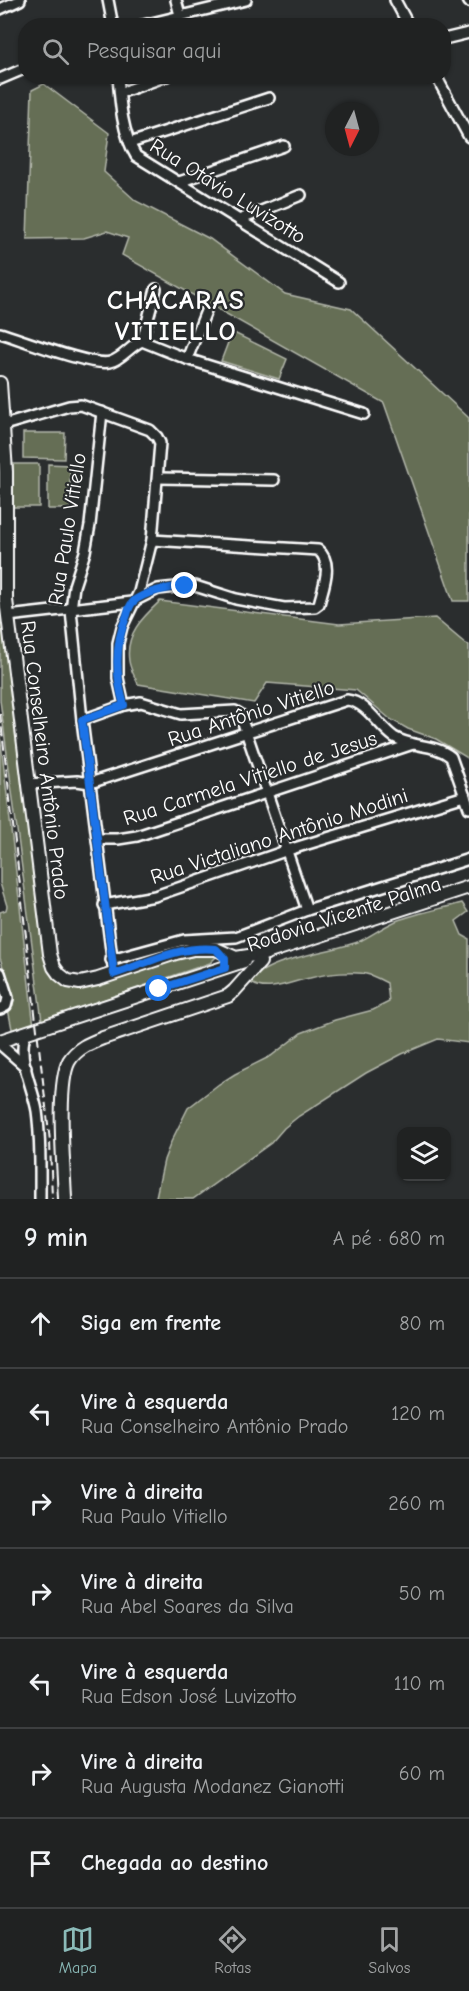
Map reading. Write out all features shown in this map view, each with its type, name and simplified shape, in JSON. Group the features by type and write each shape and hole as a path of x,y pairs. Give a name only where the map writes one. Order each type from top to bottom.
{"main road":[{"name":"Rua Conselheiro Antônio Prado","path":"0,383 6,472 6,596 28,784 50,954 54,967 66,980 86,982 183,951 216,949 236,958 263,957"},
{"name":"Rodovia Vicente Palma","path":"3,1043 227,970 469,887"},
{"name":"Rodovia Vicente Palma","path":"263,957 469,894"},
{"path":"216,949 225,959 227,970 235,979 237,987"},
{"path":"65,1199 62,1092 66,1067 75,1053 83,1046 103,1038 228,996 263,957"}],"street":[{"path":"0,9 20,0"},
{"path":"108,0 111,18"},
{"path":"176,0 180,15"},
{"path":"169,18 244,0"},
{"path":"395,0 405,18"},
{"path":"451,37 469,33"},
{"path":"0,79 18,71"},
{"name":"Rua Otávio Luvizotto","path":"119,84 130,143 136,156 339,282"},
{"path":"120,93 145,84"},
{"path":"440,84 469,137"},
{"path":"130,143 269,98"},
{"path":"179,182 284,146"},
{"path":"239,220 301,195"},
{"path":"0,333 86,360 102,363 114,360 142,341 156,289"},
{"path":"187,358 206,311"},
{"path":"142,341 187,358 364,414"},
{"path":"4,425 69,406 81,405 150,430 158,437 161,451 152,540 139,592 132,602 118,643 118,678 124,705"},
{"name":"Rua Paulo Vitiello","path":"102,412 90,525 85,552 74,586 71,610 82,720 114,974"},
{"path":"158,478 274,480"},
{"path":"8,616 132,602 158,590 185,586 195,586 254,603 284,608 315,607 320,603 327,570 325,558 321,552 152,540"},
{"name":"Rua Antônio Vitiello","path":"28,784 77,781 90,783 347,700 360,705 392,736 413,744 444,751 451,757 469,808"},
{"path":"82,720 124,705 141,702 181,714 235,711 240,714 307,910"},
{"name":"Rua Carmela Vitiello de Jesus","path":"97,839 137,836 413,744"},
{"name":"Rua Victaliano Antônio Modini","path":"104,905 155,896 288,850 465,796"},
{"path":"111,960 184,940 236,937 307,910 469,859"},
{"path":"0,973 8,998 6,1006 0,1009"},
{"path":"27,1035 22,1051 39,1128 40,1199"},
{"path":"3,1043 27,1069"}],"green space":[{"path":"44,84 109,133 104,172 136,201 210,239 285,294 351,309 469,418 469,601 453,601 384,403 122,255 128,238 107,231 84,238 27,239 32,90"},
{"path":"232,332 287,359 279,379 221,361"},
{"path":"23,433 65,433 64,459 23,458"},
{"path":"13,464 39,464 39,507 13,507"},
{"path":"48,464 70,465 70,509 48,509"},
{"path":"0,569 18,724 60,981 212,953 216,957 210,963 42,1021 0,700"},
{"path":"160,601 339,624 435,618 469,645 469,759 436,739 408,729 390,719 356,690 267,683 254,703 138,684 131,670 128,651 132,635 141,620"},
{"path":"0,735 34,1027 13,1034 8,1009 12,1007 14,1000 0,958 0,912 6,910 7,906 0,883"},
{"path":"462,903 468,912 456,921 462,935 469,939 469,1043 438,1039 402,1054 366,1073 299,1116 271,1143 193,1199 157,1199 164,1160 188,1108 219,1084 271,1056 301,1033 335,1020 373,1010 389,1002 387,983 364,974 332,974 280,986 265,987 251,983 258,974 284,962 360,941 404,918"}],"railway":[{"path":"0,714 50,1141 52,1199"}],"district":[{"name":"CHÁCARAS VITIELLO","path":"176,316"}],"route":[{"path":"159,989 225,968 226,962 216,949 193,949 114,974 82,720 124,705 118,678 118,643 132,602 158,590 185,586"}]}
